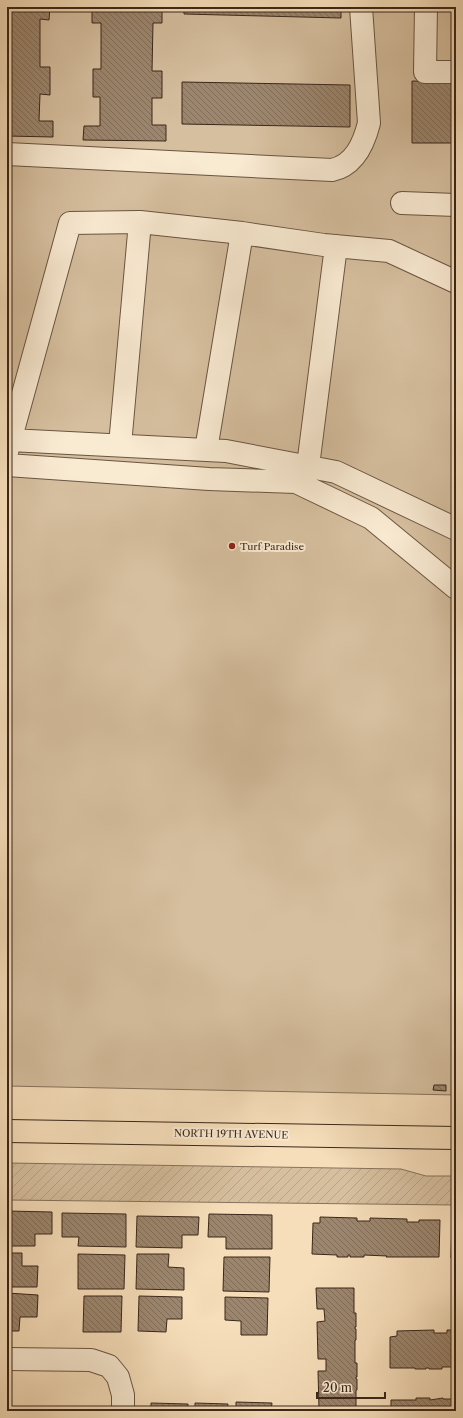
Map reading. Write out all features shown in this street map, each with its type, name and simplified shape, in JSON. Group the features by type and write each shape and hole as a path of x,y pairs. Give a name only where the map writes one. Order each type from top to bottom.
{"main road":[{"name":"NORTH 19TH AVENUE","path":"7,1131 456,1138"}],"street":[{"path":"7,154 332,170 341,168 352,160 366,135 369,123 361,7"},
{"path":"426,7 425,72 456,72"},
{"path":"402,203 456,206"},
{"path":"120,445 140,222"},
{"path":"456,282 389,251 140,222 70,224 9,446 120,445 226,451 308,466 336,472 456,528"},
{"path":"206,450 242,233"},
{"path":"308,466 336,246"},
{"path":"7,464 209,479 296,482 371,518 456,588"},
{"path":"7,1359 91,1360 109,1366 118,1377 123,1395 123,1411"}],"shaded area":[{"name":"Turf Paradise","path":"7,7 456,7 456,1095 7,1086"},
{"path":"7,1163 401,1169 426,1176 456,1176 456,1205 7,1200"}],"building":[{"path":"7,7 50,7 49,20 40,19 40,67 50,67 50,95 40,94 39,121 53,121 53,137 7,136"},
{"path":"92,7 162,7 162,23 153,23 152,71 162,71 162,98 152,98 152,125 166,125 166,141 83,140 84,126 100,126 100,97 93,97 93,69 101,69 101,23 92,23"},
{"path":"184,7 341,7 341,18 184,14"},
{"path":"412,81 456,82 456,143 412,143"},
{"path":"182,82 350,85 350,127 182,124"},
{"path":"434,1085 446,1085 446,1091 433,1090"},
{"path":"7,1211 52,1212 52,1234 35,1234 35,1246 7,1246"},
{"path":"62,1213 126,1214 126,1247 78,1246 79,1237 62,1237"},
{"path":"209,1214 272,1215 272,1249 226,1249 226,1237 208,1237"},
{"path":"137,1216 199,1217 198,1235 182,1235 182,1248 136,1247"},
{"path":"320,1217 357,1218 357,1221 370,1221 370,1218 407,1219 407,1222 419,1222 419,1220 440,1220 439,1257 386,1257 387,1256 364,1255 364,1257 350,1257 350,1255 348,1255 348,1257 337,1257 337,1255 312,1254 313,1223 320,1223"},
{"path":"452,1219 456,1219 456,1258 451,1258"},
{"path":"7,1253 22,1253 22,1266 38,1266 37,1287 7,1287"},
{"path":"78,1254 125,1255 124,1289 78,1289"},
{"path":"137,1254 169,1254 168,1267 184,1268 184,1290 136,1289"},
{"path":"224,1257 270,1257 269,1292 223,1291"},
{"path":"316,1288 354,1288 354,1313 356,1313 355,1363 357,1363 356,1411 326,1411 326,1409 319,1409 318,1371 326,1371 326,1359 318,1359 317,1322 325,1321 324,1309 317,1309"},
{"path":"7,1293 38,1295 37,1317 20,1317 19,1331 7,1331"},
{"path":"84,1296 122,1296 121,1332 83,1332"},
{"path":"139,1296 182,1297 182,1319 167,1319 166,1332 138,1331"},
{"path":"225,1297 268,1298 267,1335 241,1335 241,1321 225,1320"},
{"path":"434,1330 434,1333 447,1333 447,1330 456,1330 456,1367 442,1367 442,1369 390,1368 390,1337 397,1336 397,1331"},
{"path":"416,1398 430,1398 430,1400 443,1398 456,1399 456,1411 391,1411 391,1400 416,1400"},
{"path":"236,1402 272,1403 271,1411 236,1411"},
{"path":"151,1403 188,1404 188,1411 151,1411"},
{"path":"195,1403 228,1404 227,1411 195,1411"}],"place":[{"name":"Turf Paradise","path":"232,546"}]}
